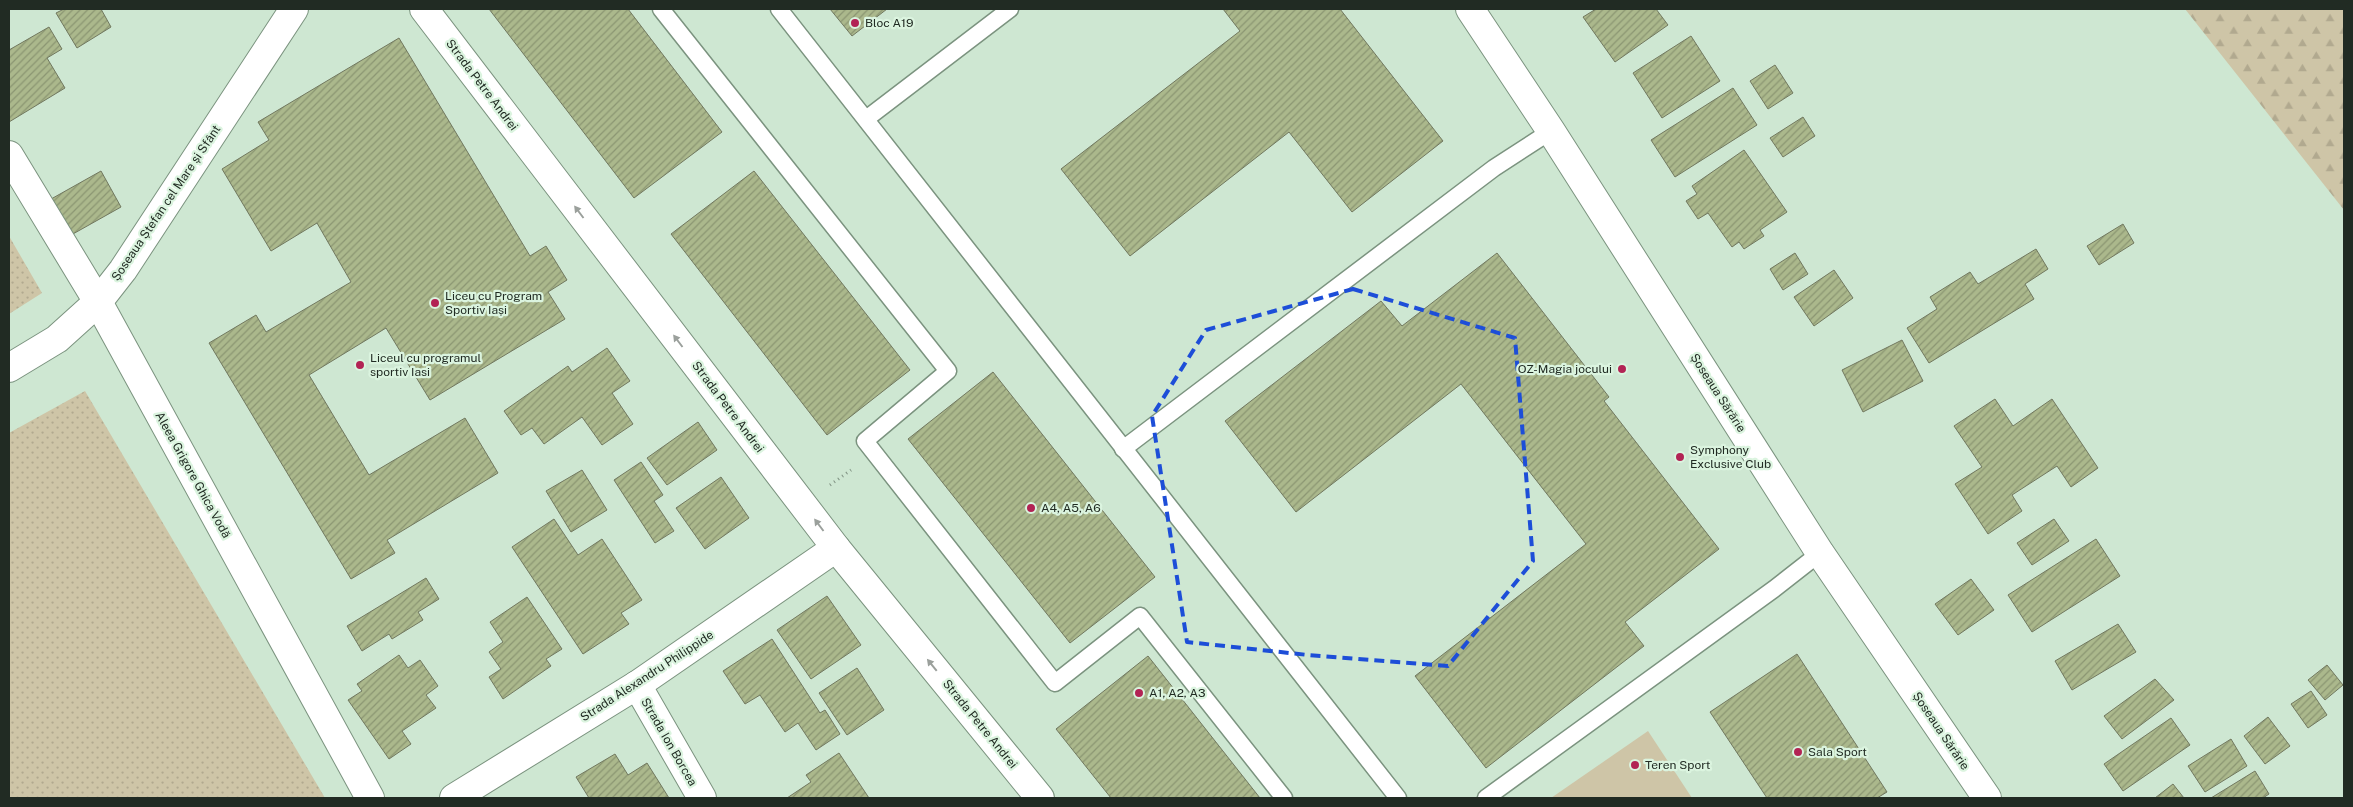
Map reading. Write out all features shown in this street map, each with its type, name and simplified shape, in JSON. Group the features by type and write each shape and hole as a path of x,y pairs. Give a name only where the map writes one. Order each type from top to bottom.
{"street":[{"name":"Șoseaua Ștefan cel Mare și Sfânt","path":"9,368 57,339 98,302 123,270 294,9"},
{"name":"Strada Petre Andrei","path":"424,9 836,548 1040,798"},
{"name":"Șoseaua Sărărie","path":"1470,9 1551,131 1820,552 1987,798"},
{"name":"Aleea Grigore Ghica Vodă","path":"9,155 98,302 370,798"},
{"name":"Strada Alexandru Philippide","path":"454,798 637,685 836,548"},
{"name":"Strada Ion Borcea","path":"637,685 702,798"}],"lane":[{"path":"661,9 948,371 865,442 1055,683 1140,616 1284,798"},
{"path":"779,9 1398,798"},
{"path":"866,119 1010,9"},
{"path":"1123,449 1494,168 1551,131"},
{"path":"1486,798 1774,589 1820,552"}],"path":[{"path":"804,505 874,453"}],"highlighted area":[{"path":"1353,289 1515,338 1533,561 1448,666 1308,655 1187,642 1152,416 1206,330"}],"green space":[{"path":"2185,9 2344,9 2344,210"},
{"path":"9,236 42,293 9,314"},
{"path":"85,391 325,798 9,798 9,433"},
{"name":"Teren Sport","path":"1648,731 1692,798 1551,798"}],"building":[{"path":"64,9 101,9 111,27 77,48 56,13"},
{"path":"489,9 628,9 722,132 634,198"},
{"name":"Bloc A19","path":"830,9 887,9 852,36"},
{"path":"1223,9 1340,9 1443,141 1352,212 1289,132 1130,256 1061,169 1240,31"},
{"path":"1596,9 1656,9 1668,25 1615,62 1583,17"},
{"path":"49,27 62,49 47,58 65,88 9,122 9,50"},
{"path":"1691,36 1720,81 1662,118 1633,73"},
{"name":"Liceu cu Program Sportiv Iași","path":"399,38 530,256 546,246 567,280 548,292 565,319 430,400 386,328 309,375 369,475 465,418 498,473 387,540 395,553 351,579 209,343 256,315 266,332 351,282 317,223 271,251 222,169 269,140 258,122"},
{"path":"1775,65 1793,93 1768,109 1750,81"},
{"path":"1733,88 1757,125 1675,177 1651,140"},
{"path":"1803,117 1815,136 1783,157 1770,138"},
{"path":"1744,150 1787,212 1760,230 1764,236 1744,249 1739,242 1732,247 1708,213 1698,219 1686,201 1697,194 1692,186"},
{"path":"101,171 121,207 64,239 44,203"},
{"path":"754,171 910,370 827,435 671,234"},
{"path":"2123,224 2134,243 2099,265 2087,246"},
{"path":"2036,249 2048,269 2025,284 2034,299 1929,363 1907,328 1937,309 1930,297 1970,272 1978,284"},
{"path":"1497,253 1609,397 1604,401 1719,549 1625,622 1644,646 1486,768 1415,676 1586,544 1461,384 1296,512 1225,421 1381,301 1402,326"},
{"path":"1795,253 1808,274 1783,290 1770,269"},
{"path":"1834,270 1853,298 1814,326 1794,297"},
{"path":"1902,340 1923,381 1863,412 1842,370"},
{"path":"607,348 630,381 612,393 633,424 602,445 582,417 544,444 532,428 521,435 504,411 568,366 572,372"},
{"name":"A4, A5, A6","path":"993,372 1155,577 1070,643 908,439"},
{"path":"1995,399 2013,426 2052,399 2098,468 2071,487 2057,466 2012,495 2022,511 1988,534 1955,484 1982,467 1954,426"},
{"path":"698,422 717,450 667,485 647,458"},
{"path":"641,462 663,495 654,501 674,531 655,543 614,480"},
{"path":"582,470 607,510 571,532 546,491"},
{"path":"721,477 749,518 705,549 676,508"},
{"path":"554,519 578,555 602,539 642,600 621,613 629,624 583,654 512,547"},
{"path":"2054,519 2069,541 2032,565 2017,543"},
{"path":"2096,539 2120,576 2032,632 2008,595"},
{"path":"426,578 439,599 418,612 423,620 392,639 389,634 362,651 347,626"},
{"path":"1971,579 1994,610 1958,635 1935,604"},
{"path":"827,596 861,645 811,679 777,630"},
{"path":"527,597 562,649 546,659 551,666 503,699 489,677 501,669 489,652 503,642 490,622"},
{"path":"2118,624 2136,652 2072,690 2055,661"},
{"path":"772,639 820,713 825,710 840,734 816,750 798,723 785,732 760,695 745,704 723,671"},
{"name":"Sala Sport","path":"1797,654 1887,792 1877,798 1767,798 1710,712"},
{"path":"399,655 408,668 420,660 438,686 426,695 436,708 402,731 411,744 389,759 348,700 362,691 357,684"},
{"name":"A1, A2, A3","path":"1148,656 1260,798 1111,798 1056,729"},
{"path":"2327,665 2343,685 2325,700 2308,680"},
{"path":"857,668 884,710 847,735 819,693"},
{"path":"2155,679 2174,700 2122,739 2104,716"},
{"path":"2311,691 2327,715 2308,728 2291,704"},
{"path":"2268,717 2290,746 2265,764 2244,736"},
{"path":"2171,718 2190,745 2123,791 2104,764"},
{"path":"2231,739 2247,766 2205,792 2188,766"},
{"path":"839,753 869,798 787,798 811,782 806,775"},
{"path":"615,754 628,775 647,763 669,798 589,798 576,777"},
{"path":"2255,771 2269,794 2263,798 2211,798"},
{"path":"2173,784 2184,798 2155,798"}],"place":[{"name":"Bloc A19","path":"855,23"},
{"name":"Liceu cu Program Sportiv Iași","path":"435,303"},
{"name":"Liceul cu programul sportiv Iasi","path":"360,365"},
{"name":"OZ-Magia jocului","path":"1622,369"},
{"name":"Symphony Exclusive Club","path":"1680,457"},
{"name":"A4, A5, A6","path":"1031,508"},
{"name":"A1, A2, A3","path":"1139,693"},
{"name":"Sala Sport","path":"1798,752"},
{"name":"Teren Sport","path":"1635,765"}]}
